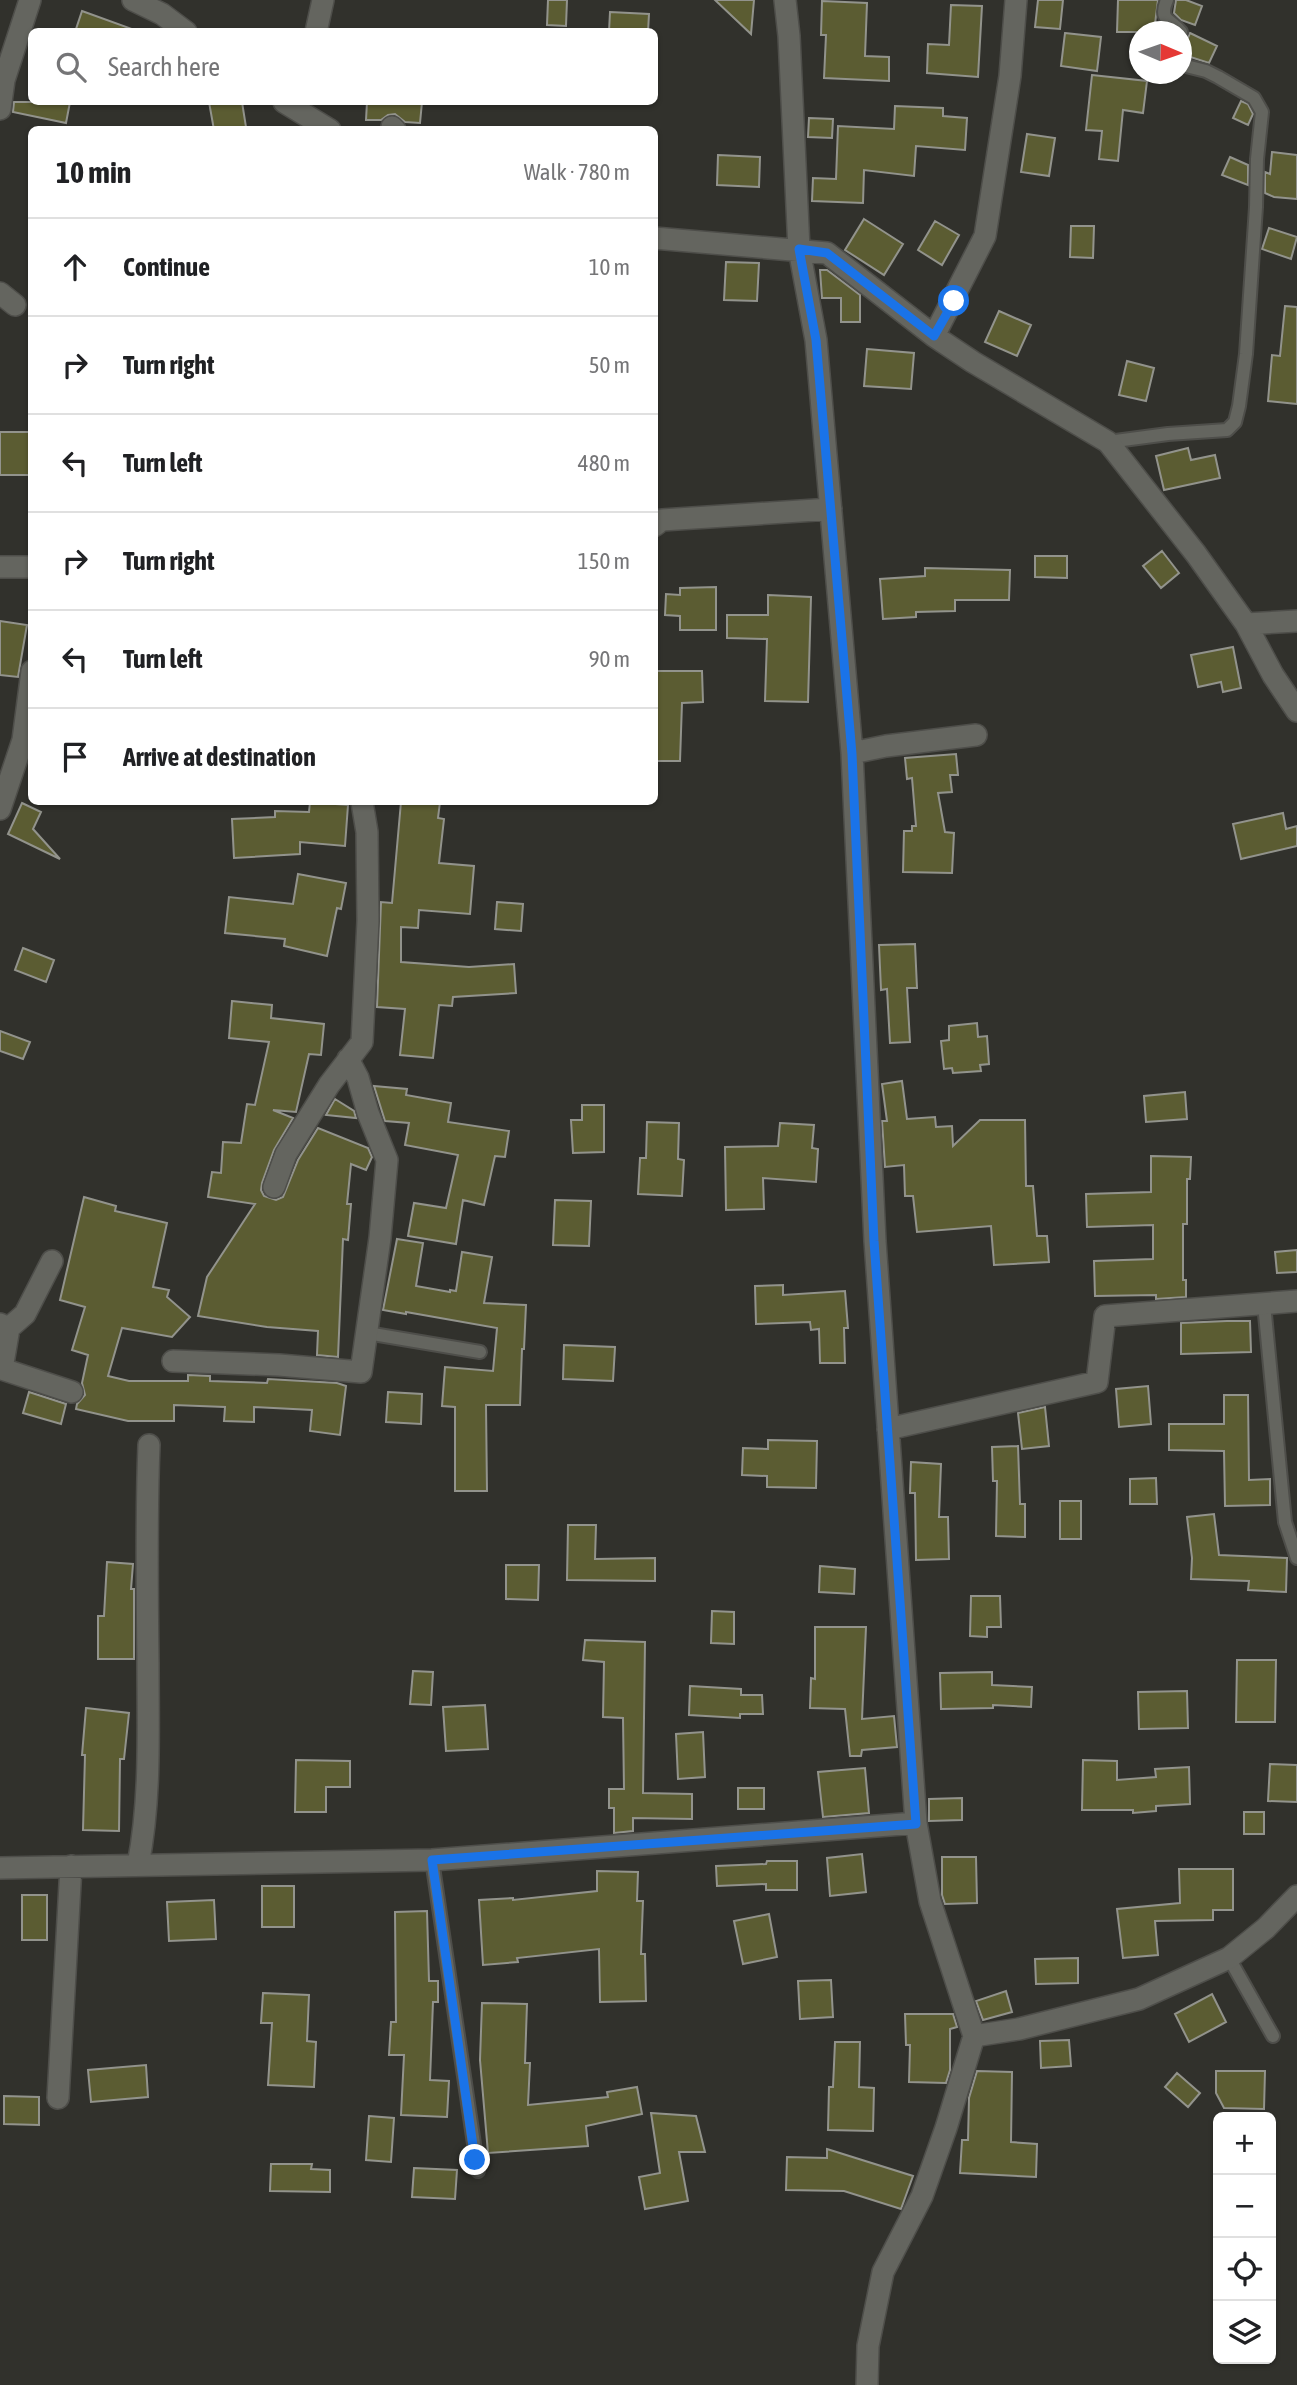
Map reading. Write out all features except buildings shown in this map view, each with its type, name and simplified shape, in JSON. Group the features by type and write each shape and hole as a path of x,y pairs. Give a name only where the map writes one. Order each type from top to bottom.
{"street":[{"path":"0,109 4,80 30,0"},
{"path":"133,0 162,14 181,28"},
{"path":"317,28 323,0"},
{"path":"785,0 799,249 816,340 852,754 874,1241 916,1824 930,1901 974,2036 922,2196 883,2272 868,2346 867,2385"},
{"path":"934,336 985,236 1010,76 1016,0"},
{"path":"294,111 322,126"},
{"path":"658,238 827,253 934,336 1108,442 1196,554 1246,624 1273,675 1297,710"},
{"path":"658,523 662,520 831,509"},
{"path":"0,567 28,567"},
{"path":"1246,624 1297,621"},
{"path":"0,809 23,740 28,702"},
{"path":"852,754 909,743 976,735"},
{"path":"274,1187 286,1154 329,1084 362,1042 368,921 367,832 362,805"},
{"path":"173,1362 279,1365 361,1372 387,1160 368,1113 358,1078 348,1059"},
{"path":"52,1261 25,1314 5,1326 2,1369 72,1392"},
{"path":"888,1429 1097,1382 1105,1316 1297,1301"},
{"path":"138,1865 146,1812 146,1520 149,1445"},
{"path":"0,1868 432,1860 916,1824"},
{"path":"58,2098 71,1866"},
{"path":"974,2036 1019,2029 1139,1999 1229,1958 1266,1928 1297,1896"}],"lane":[{"path":"1167,0 1164,15 1167,21"},
{"path":"1108,442 1227,430 1235,422 1239,406 1262,112 1254,98 1206,71 1192,68"},
{"path":"1264,1304 1285,1522 1297,1558"},
{"path":"367,1333 480,1352"},
{"path":"432,1860 478,2171"},
{"path":"1229,1958 1273,2036"}],"route":[{"path":"475,2160 432,1860 916,1824 874,1241 852,754 816,340 799,249 827,253 934,336 954,301"}]}
